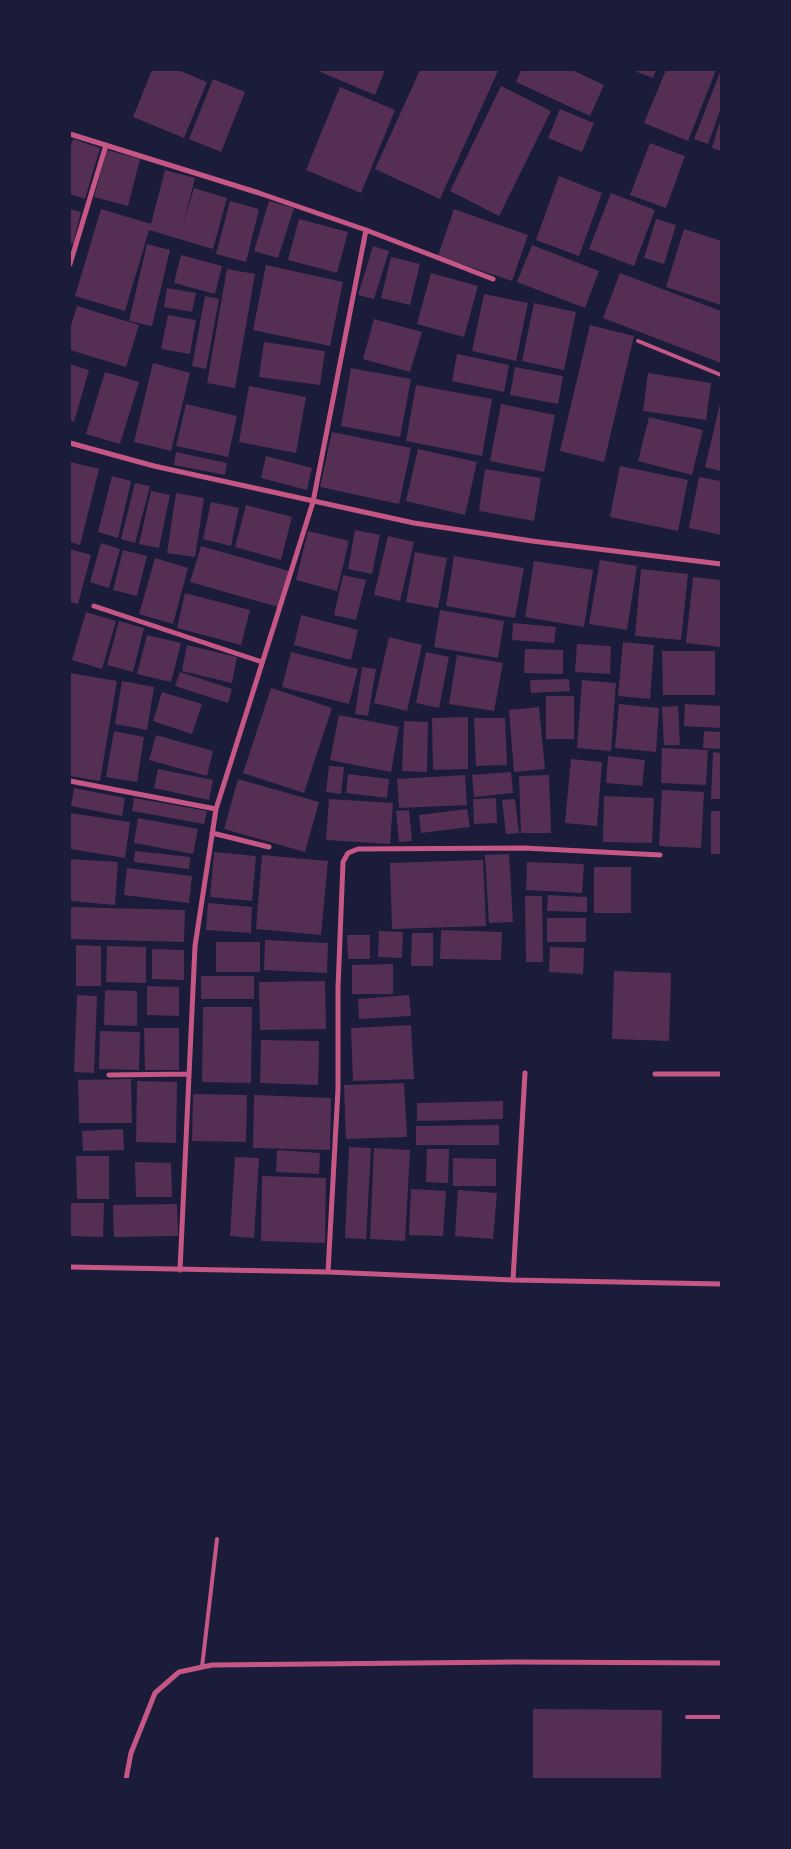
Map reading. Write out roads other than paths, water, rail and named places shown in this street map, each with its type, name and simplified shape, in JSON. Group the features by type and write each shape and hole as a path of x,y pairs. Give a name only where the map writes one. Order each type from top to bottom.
{"street":[{"path":"70,134 259,193 366,230 493,279"},
{"path":"70,264 106,145"},
{"path":"180,1270 195,946 216,809 313,502 366,230"},
{"path":"70,444 154,466 313,502 434,526 721,564"},
{"path":"94,606 262,662"},
{"path":"70,782 216,809"},
{"path":"212,833 269,848"},
{"path":"328,1272 338,1089 338,988 343,862 348,853 358,849 524,848 660,855"},
{"path":"512,1280 525,1073"},
{"path":"109,1075 189,1074"},
{"path":"655,1074 721,1074"},
{"path":"70,1267 328,1272 512,1280 721,1284"},
{"path":"126,1779 131,1753 155,1693 179,1672 212,1665 496,1662 721,1663"}],"lane":[{"path":"638,341 721,375"},
{"path":"202,1667 216,1539"},
{"path":"687,1717 721,1716"}]}
